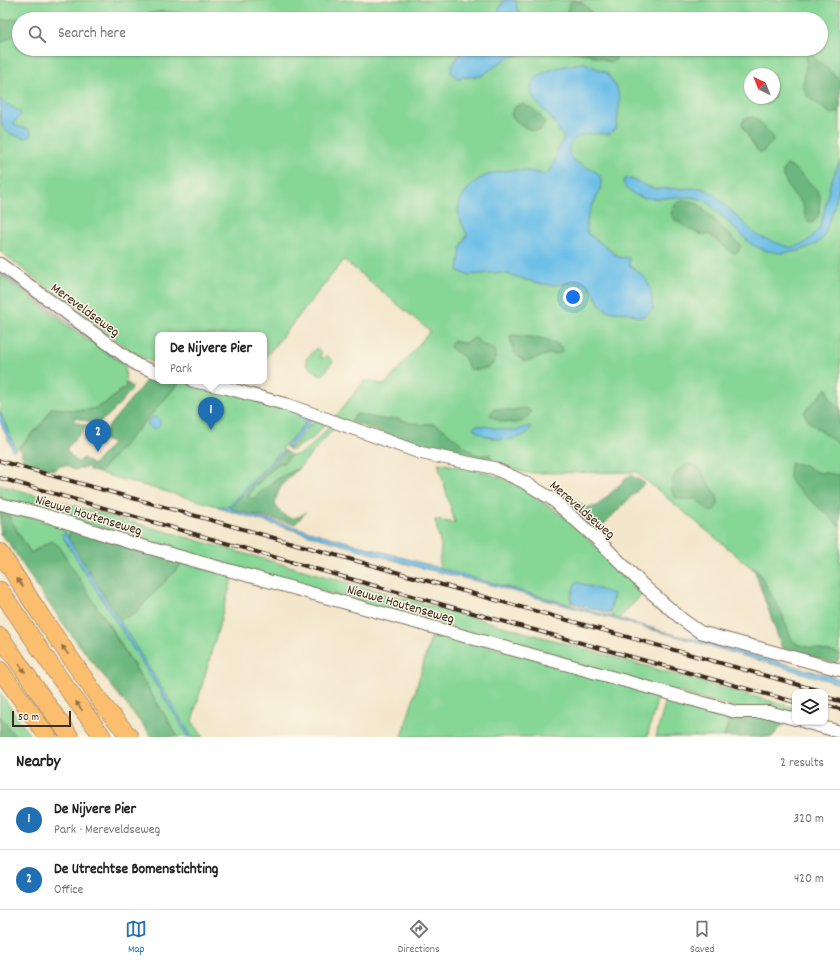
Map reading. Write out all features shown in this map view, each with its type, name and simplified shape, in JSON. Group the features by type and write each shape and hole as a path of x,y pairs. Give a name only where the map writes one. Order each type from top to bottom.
{"highway":[{"path":"0,552 40,614 103,706 130,737"},
{"path":"0,590 62,683 103,737"},
{"path":"0,636 70,737"},
{"path":"0,670 48,737"}],"street":[{"name":"Mereveldseweg","path":"0,264 137,365 155,372"},
{"name":"Mereveldseweg","path":"208,384 288,405 421,453 494,468 511,475 552,499 683,620 700,632 840,670"},
{"name":"Nieuwe Houtenseweg","path":"0,504 38,513 142,546 736,712 769,712 792,718"},
{"path":"816,725 840,732"}],"green space":[{"path":"0,0 840,0 840,654 789,645 760,575 636,472 526,473 468,454 335,417 365,380 385,385 430,331 344,260 267,355 267,332 155,332 155,364 137,355 97,327 0,251"},
{"path":"573,0 580,2 591,12 567,12 569,4"},
{"path":"12,19 12,37 0,43 0,20"},
{"path":"594,56 616,56 616,60 610,62"},
{"path":"806,56 813,56 840,80 839,112 831,114 807,96 803,85"},
{"path":"523,104 539,114 545,124 541,130 537,131 524,127 511,115 515,107"},
{"path":"752,117 757,119 772,136 773,141 763,152 759,152 757,150 742,124 744,119"},
{"path":"787,165 794,168 816,189 820,196 819,215 814,222 809,223 805,215 803,205 789,189 783,176 783,170"},
{"path":"685,200 697,203 741,246 739,251 735,253 731,252 710,235 700,234 675,220 671,214 674,206"},
{"path":"0,275 71,328 125,365 126,386 104,404 85,410 51,408 43,422 16,450 0,415"},
{"path":"514,335 540,338 553,342 563,349 560,353 548,354 532,360 523,361 514,353 510,336"},
{"path":"475,338 484,345 494,348 495,356 492,365 476,370 469,369 464,357 454,351 450,346 453,341 464,343"},
{"path":"316,348 322,353 320,354 321,358 326,355 333,361 323,375 318,374 307,365 306,359"},
{"path":"150,376 155,377 155,384 178,384 99,473 85,467 74,470 66,465 60,466 54,470 24,461 19,448 43,422 51,408 85,410 98,407 126,387 126,383 129,384 132,389 104,419 94,423 75,418 73,421 87,426 67,448 67,451 77,462 83,458 93,465 113,443 99,438"},
{"path":"178,384 193,384 278,404 325,424 313,438 291,451 286,447 287,446 289,448 293,446 314,422 308,420 228,509 99,473"},
{"path":"827,388 831,399 840,408 840,445 809,422 804,412"},
{"path":"525,408 531,412 522,422 518,423 500,421 490,415 494,409 512,410"},
{"path":"358,414 387,420 399,419 411,423 434,424 442,428 473,453 491,455 490,460 493,464 414,445 351,422 354,416"},
{"path":"329,425 335,427 299,468 275,480 254,498 251,499 248,497 252,489 279,463 284,463 291,455 296,455 306,450 327,429"},
{"path":"283,450 291,455 284,463 278,463 252,489 248,497 251,499 254,498 275,480 299,468 280,488 275,504 285,516 293,518 306,512 295,524 231,509 230,507 283,452"},
{"path":"438,463 478,470 505,479 530,493 567,519 666,612 665,613 644,593 618,619 609,613 613,599 571,597 571,605 439,569 441,546 435,520 455,523"},
{"path":"790,463 805,465 817,472 840,475 840,528 832,519 792,484 789,478"},
{"path":"690,464 701,470 717,496 718,503 713,511 709,511 696,499 680,499 674,495 672,491 673,479 678,470"},
{"path":"630,475 645,483 596,532 549,492 554,488 570,494 581,505 589,507 597,506"},
{"path":"0,485 792,707 792,716 744,710 642,683 0,499"},
{"path":"0,509 6,511 31,553 52,541 59,546 178,737 152,737 76,641 39,590 9,543 0,534 0,532 2,533 0,528"},
{"path":"6,511 71,528 68,539 66,534 62,534 63,537 189,737 178,737 105,618 44,544 31,553"},
{"path":"71,528 181,562 181,565 137,611 132,615 118,620 68,539"},
{"path":"181,562 233,576 192,721 203,737 192,737 118,620 132,615 137,611"},
{"path":"753,566 758,571 781,611 792,640 799,645 840,654 836,664 782,648"},
{"path":"433,631 659,693 647,737 402,737"},
{"path":"0,693 31,737 15,737 0,716"},
{"path":"667,696 731,713 724,737 656,737"},
{"path":"731,713 787,720 772,737 724,737"},
{"path":"0,716 15,737 0,737"}],"water":[{"path":"504,0 516,0 519,12 498,12"},
{"path":"459,56 514,56 509,57 481,76 457,78 451,73 452,65"},
{"path":"585,63 607,73 617,88 620,101 616,129 610,134 579,136 569,146 570,155 573,160 591,169 600,176 601,181 599,192 588,216 587,233 619,257 629,258 629,265 641,274 648,283 653,309 643,317 638,317 629,313 608,311 599,303 593,289 586,284 572,282 559,285 550,285 502,273 474,275 458,271 461,247 467,234 460,220 458,211 462,197 480,178 490,174 501,171 523,170 544,175 550,171 558,149 564,138 549,116 534,99 531,90 532,83 537,77 552,69"},
{"path":"0,99 21,113 14,124 18,127 29,129 31,132 30,136 26,138 17,136 11,134 3,128 0,117"},
{"path":"840,161 840,182 834,208 823,238 818,243 799,251 782,253 767,251 752,245 706,201 688,197 642,197 628,190 623,183 625,179 629,178 655,189 702,188 715,195 755,234 788,247 794,247 803,244 810,239 819,229 830,184"},
{"path":"0,271 124,364 0,273"},
{"path":"0,412 16,450 13,451 0,421"},
{"path":"299,415 309,420 310,424 289,448 286,445 306,423 298,417"},
{"path":"154,417 158,419 160,423 158,427 154,429 150,427 148,423 150,419"},
{"path":"477,425 506,430 517,430 531,427 527,433 520,437 504,440 486,436 473,428"},
{"path":"282,451 284,452 230,507 231,509 683,637 840,679 840,684 484,583 414,566 219,508 218,506 227,507"},
{"path":"64,532 192,737 189,737 63,537 62,534"},
{"path":"576,582 614,594 609,613 572,603 571,597"}],"railway":[{"path":"0,461 813,689"},
{"path":"0,478 368,584 792,701"},
{"path":"828,698 840,701"},
{"path":"828,706 840,709"}],"place":[{"name":"De Nijvere Pier","path":"211,430"},
{"name":"De Utrechtse Bomenstichting","path":"98,452"}]}
